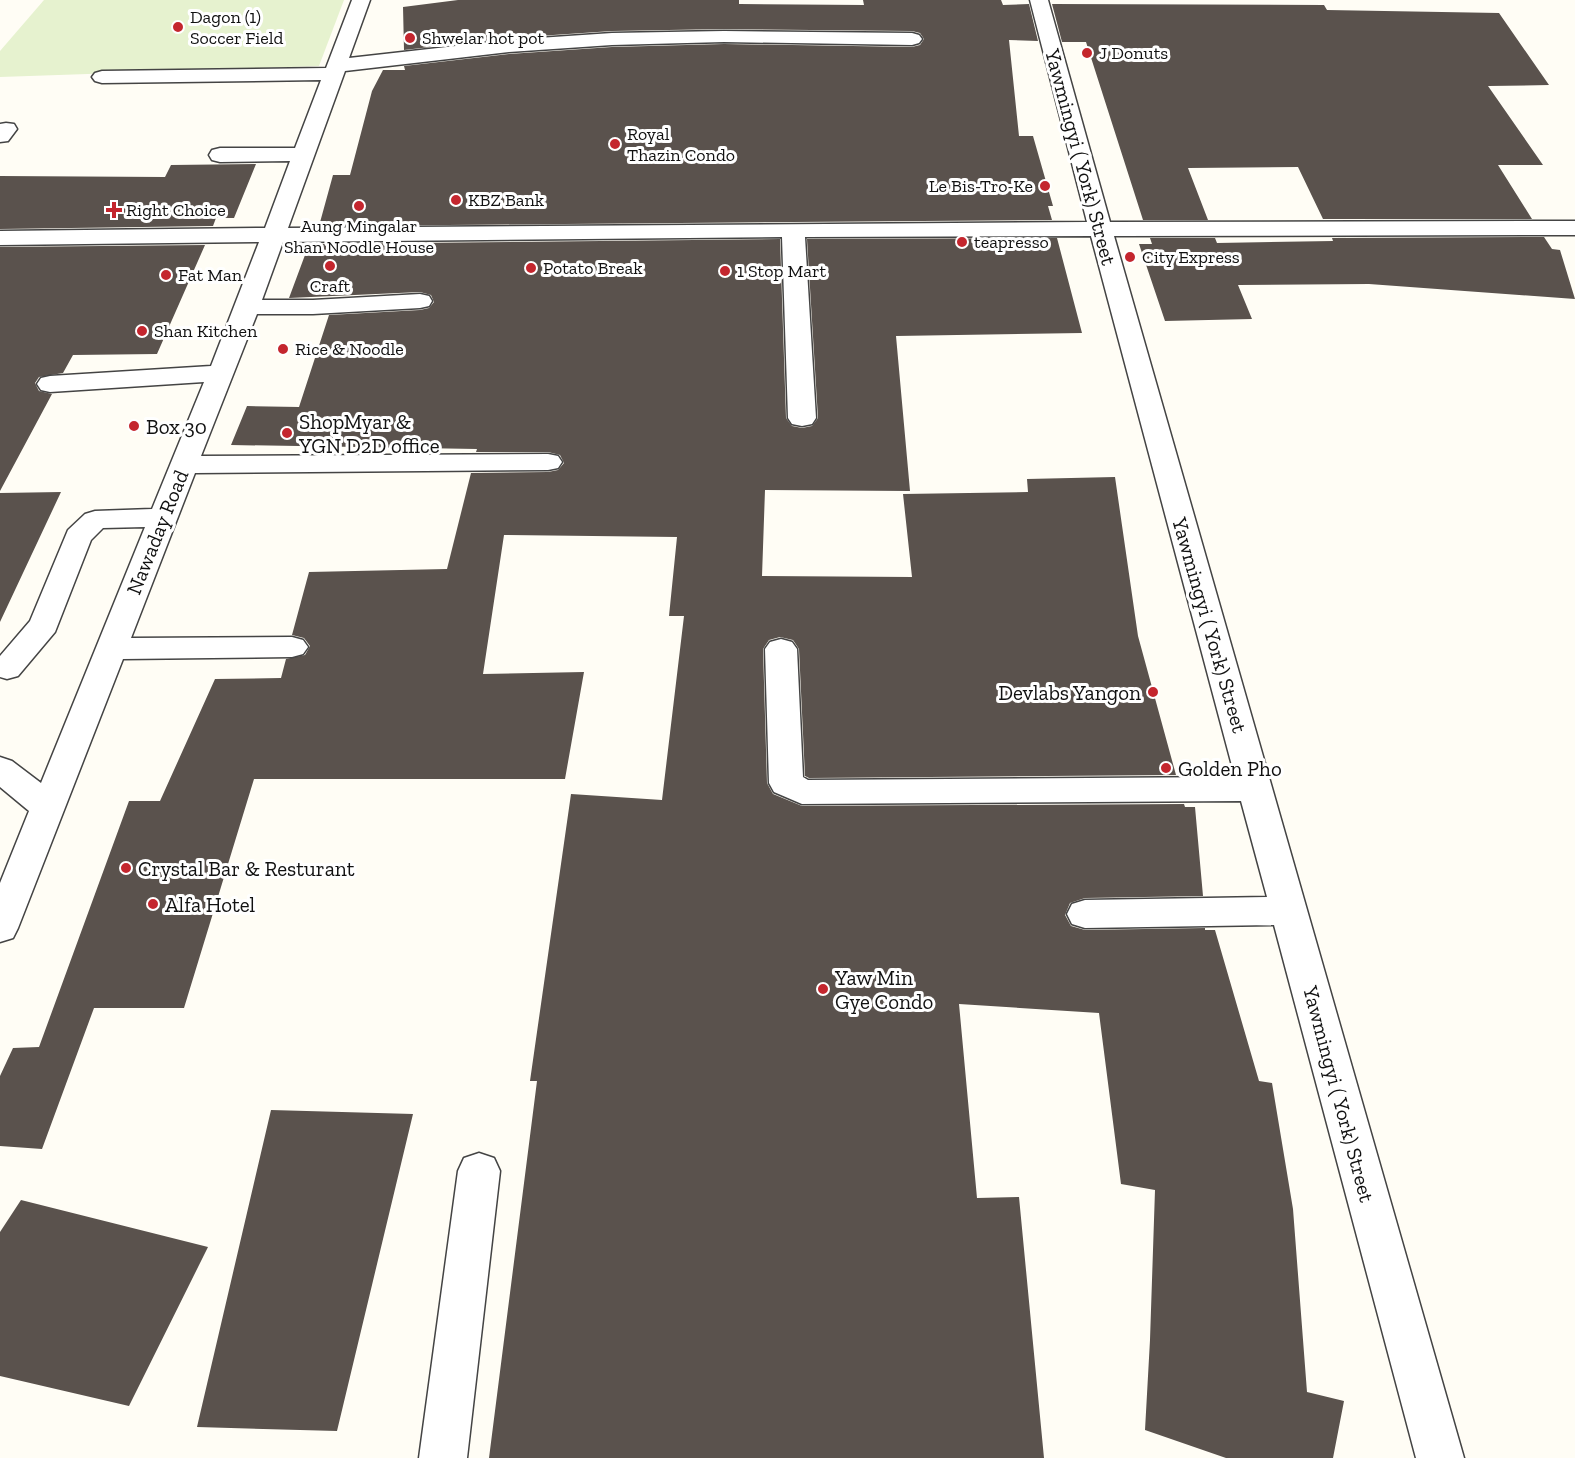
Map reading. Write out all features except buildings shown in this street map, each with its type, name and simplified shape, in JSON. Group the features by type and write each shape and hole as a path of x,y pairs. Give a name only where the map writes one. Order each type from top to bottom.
{"street":[{"name":"Nawaday Road","path":"0,928 247,307 362,0"},
{"name":"Yawmingyi ( York) Street","path":"1039,0 1440,1458"},
{"path":"609,16 611,39"},
{"path":"102,77 335,70 531,44 611,39 680,36 912,39"},
{"path":"220,155 305,154"},
{"path":"0,238 1100,228 1575,228"},
{"path":"793,230 802,417"},
{"path":"247,307 313,307 420,301"},
{"path":"50,384 220,373"},
{"path":"183,465 548,462"},
{"path":"2,670 44,625 78,536 95,520 163,518"},
{"path":"111,649 292,647"},
{"path":"782,649 786,783 802,792 1255,789"},
{"path":"0,769 47,807"},
{"path":"1085,914 1289,911"},
{"path":"443,1458 479,1171"}],"green space":[{"name":"Dagon (1) Soccer Field","path":"44,0 344,0 319,66 0,77 0,51"}],"place":[{"name":"Dagon (1) Soccer Field","path":"178,27"},
{"name":"Shwelar hot pot","path":"410,38"},
{"name":"J Donuts","path":"1087,53"},
{"name":"Royal Thazin Condo","path":"615,144"},
{"name":"Le Bis-Tro-Ke","path":"1045,186"},
{"name":"KBZ Bank","path":"456,200"},
{"name":"Aung Mingalar Shan Noodle House","path":"359,206"},
{"name":"Right Choice","path":"114,210"},
{"name":"teapresso","path":"962,242"},
{"name":"City Express","path":"1130,257"},
{"name":"Craft","path":"330,266"},
{"name":"Potato Break","path":"531,268"},
{"name":"1 Stop Mart","path":"725,271"},
{"name":"Fat Man","path":"166,275"},
{"name":"Shan Kitchen","path":"142,331"},
{"name":"Rice & Noodle","path":"283,349"},
{"name":"Box 30","path":"134,426"},
{"name":"ShopMyar & YGN D2D office","path":"287,433"},
{"name":"Devlabs Yangon","path":"1153,692"},
{"name":"Golden Pho","path":"1166,768"},
{"name":"Crystal Bar & Resturant","path":"126,868"},
{"name":"Alfa Hotel","path":"153,904"},
{"name":"Yaw Min Gye Condo","path":"823,989"}]}
